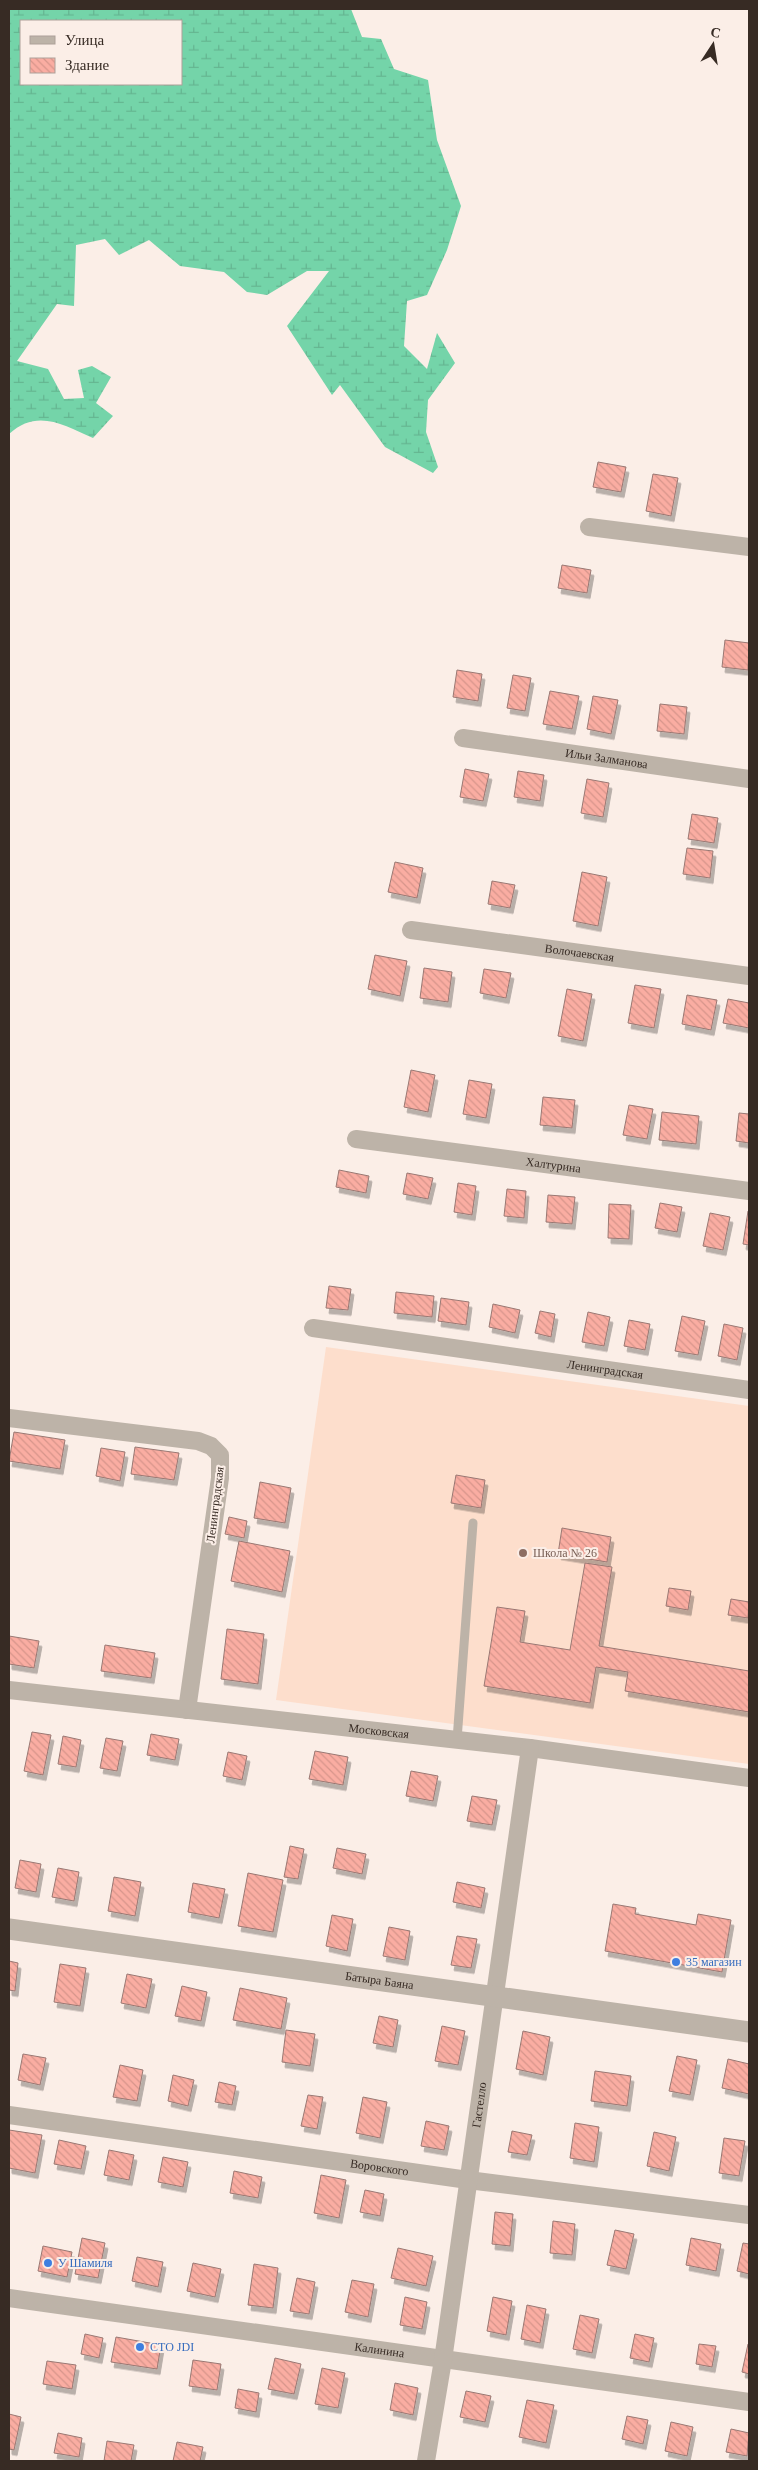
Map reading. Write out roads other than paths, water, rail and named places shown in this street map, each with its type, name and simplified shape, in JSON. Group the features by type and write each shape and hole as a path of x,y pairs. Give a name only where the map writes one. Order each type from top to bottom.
{"street":[{"path":"589,527 749,547"},
{"name":"Ильи Залманова","path":"463,738 749,780"},
{"name":"Волочаевская","path":"411,930 749,976"},
{"name":"Халтурина","path":"356,1139 749,1190"},
{"name":"Ленинградская","path":"314,1328 749,1390"},
{"name":"Ленинградская","path":"9,1418 198,1441 211,1446 220,1455 220,1478 187,1710"},
{"name":"Московская","path":"9,1690 530,1748 749,1778"},
{"name":"Гастелло","path":"426,2461 443,2360 530,1748"},
{"name":"Батыра Баяна","path":"9,1928 493,1998 749,2032"},
{"name":"Воровского","path":"9,2115 468,2180 749,2215"},
{"name":"Калинина","path":"9,2298 749,2402"}],"lane":[{"path":"457,1740 473,1523"}],"place":[{"name":"Школа № 26","path":"523,1553"},
{"name":"35 магазин","path":"676,1962"},
{"name":"У Шамиля","path":"48,2263"},
{"name":"СТО JDI","path":"140,2347"}]}
